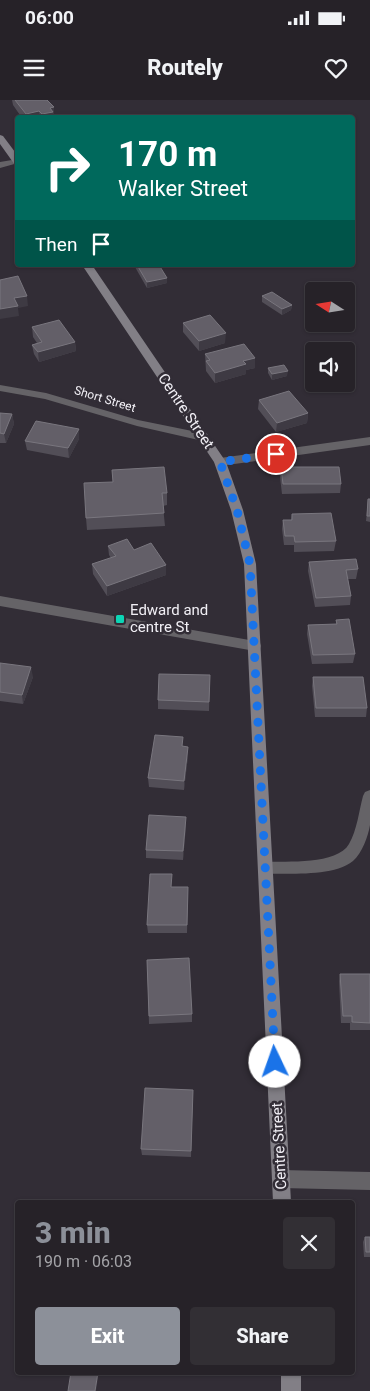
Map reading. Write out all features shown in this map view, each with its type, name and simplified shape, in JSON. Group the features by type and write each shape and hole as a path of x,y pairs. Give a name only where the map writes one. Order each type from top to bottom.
{"main road":[{"path":"0,138 15,159"},
{"name":"Centre Street","path":"87,267 220,462 237,510 250,564 282,1200"},
{"path":"290,1375 291,1391"}],"street":[{"path":"0,165 15,162"},
{"name":"Short Street","path":"0,388 46,396 137,423 203,437"},
{"path":"220,462 370,441"},
{"path":"0,601 255,646"},
{"path":"265,868 332,864 343,860 353,850 370,796"},
{"path":"281,1178 370,1181"}],"building":[{"path":"15,100 47,100 54,107 50,108 53,112 42,114 39,111 26,114"},
{"path":"138,267 160,267 167,278 147,282"},
{"path":"18,276 27,296 14,298 18,306 0,309 0,280"},
{"path":"272,292 292,305 282,309 262,296"},
{"path":"210,315 226,333 199,341 183,323"},
{"path":"59,320 75,342 38,352 32,345 42,342 32,327"},
{"path":"244,344 255,358 243,361 246,364 215,373 206,361 210,360 205,354"},
{"path":"284,365 288,371 272,374 268,368"},
{"path":"289,391 308,413 277,423 259,400"},
{"path":"0,413 12,414 4,434 0,433"},
{"path":"36,421 79,429 68,448 25,441"},
{"path":"164,467 167,493 162,493 164,513 86,518 84,483 113,482 112,470"},
{"path":"281,467 339,467 341,484 283,484"},
{"path":"368,499 370,499 370,516 367,516"},
{"path":"331,513 336,541 295,542 294,536 285,536 283,520 292,520 292,514"},
{"path":"127,539 134,550 151,543 166,565 107,586 92,564 116,556 108,546"},
{"path":"356,559 358,569 346,570 351,596 316,598 309,562"},
{"path":"349,619 355,654 313,655 308,625 337,624 336,620"},
{"path":"0,663 31,667 22,695 0,692"},
{"path":"159,674 210,675 209,702 158,700"},
{"path":"313,677 363,677 367,708 316,708"},
{"path":"155,735 183,737 182,746 188,747 184,781 148,778"},
{"path":"149,815 186,817 183,851 146,850"},
{"path":"150,874 172,874 171,887 188,887 187,925 147,925"},
{"path":"189,958 192,1014 149,1016 147,960"},
{"path":"340,974 370,974 370,1023 352,1022 352,1016 343,1016"},
{"path":"145,1088 193,1090 191,1151 141,1149"},
{"path":"365,1237 370,1237 370,1252 366,1252"},
{"path":"71,1375 98,1375 95,1391 68,1391"}],"place":[{"name":"Edward and centre St","path":"120,619"}],"route":[{"path":"275,1062 250,564 237,510 220,462 276,454"}]}
